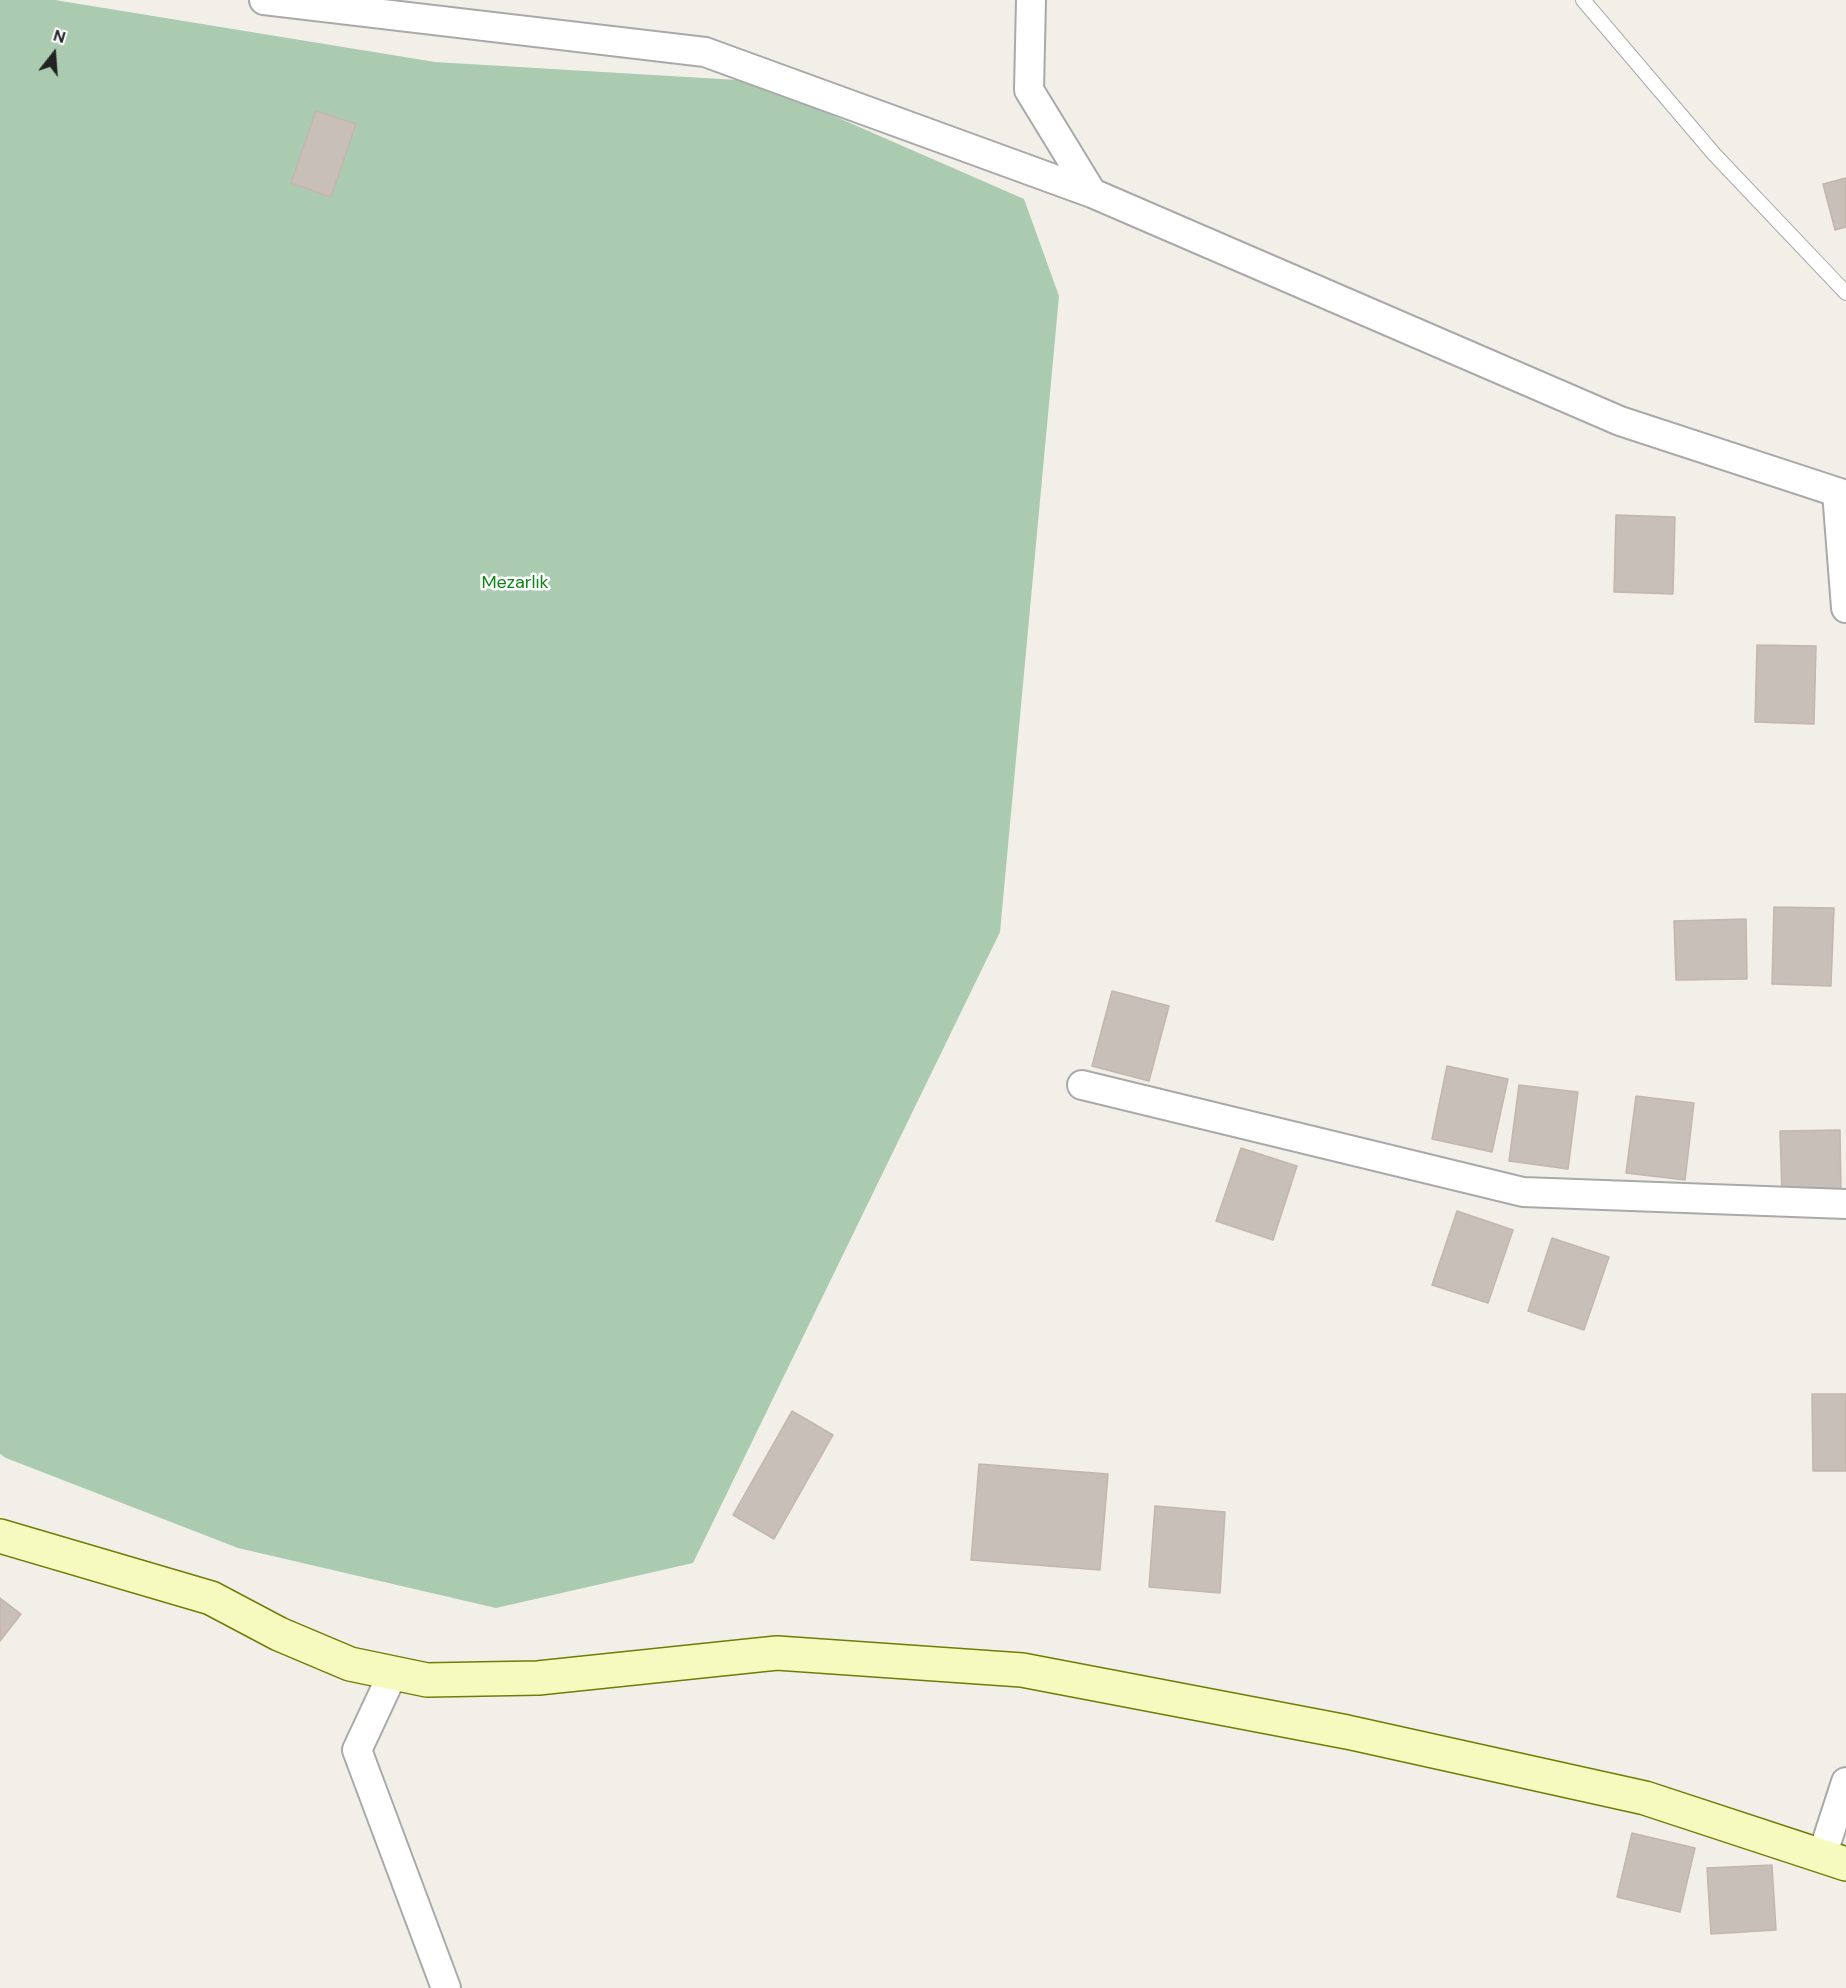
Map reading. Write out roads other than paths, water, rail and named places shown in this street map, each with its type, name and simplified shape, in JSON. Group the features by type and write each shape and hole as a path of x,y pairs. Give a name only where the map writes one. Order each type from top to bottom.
{"street":[{"path":"264,0 705,52 1092,193 1620,421 1841,494 1846,608"},
{"path":"1031,0 1029,90 1092,193"},
{"path":"1082,1085 1522,1192 1846,1204"},
{"path":"0,1536 211,1598 279,1634 350,1664 427,1680 538,1678 777,1653 1022,1670 1347,1732 1645,1798 1834,1860 1846,1782"},
{"path":"393,1673 357,1750 446,1988"}],"lane":[{"path":"1583,0 1714,154 1846,293"}],"park label":[{"name":"Mezarlık","path":"515,583"}]}
